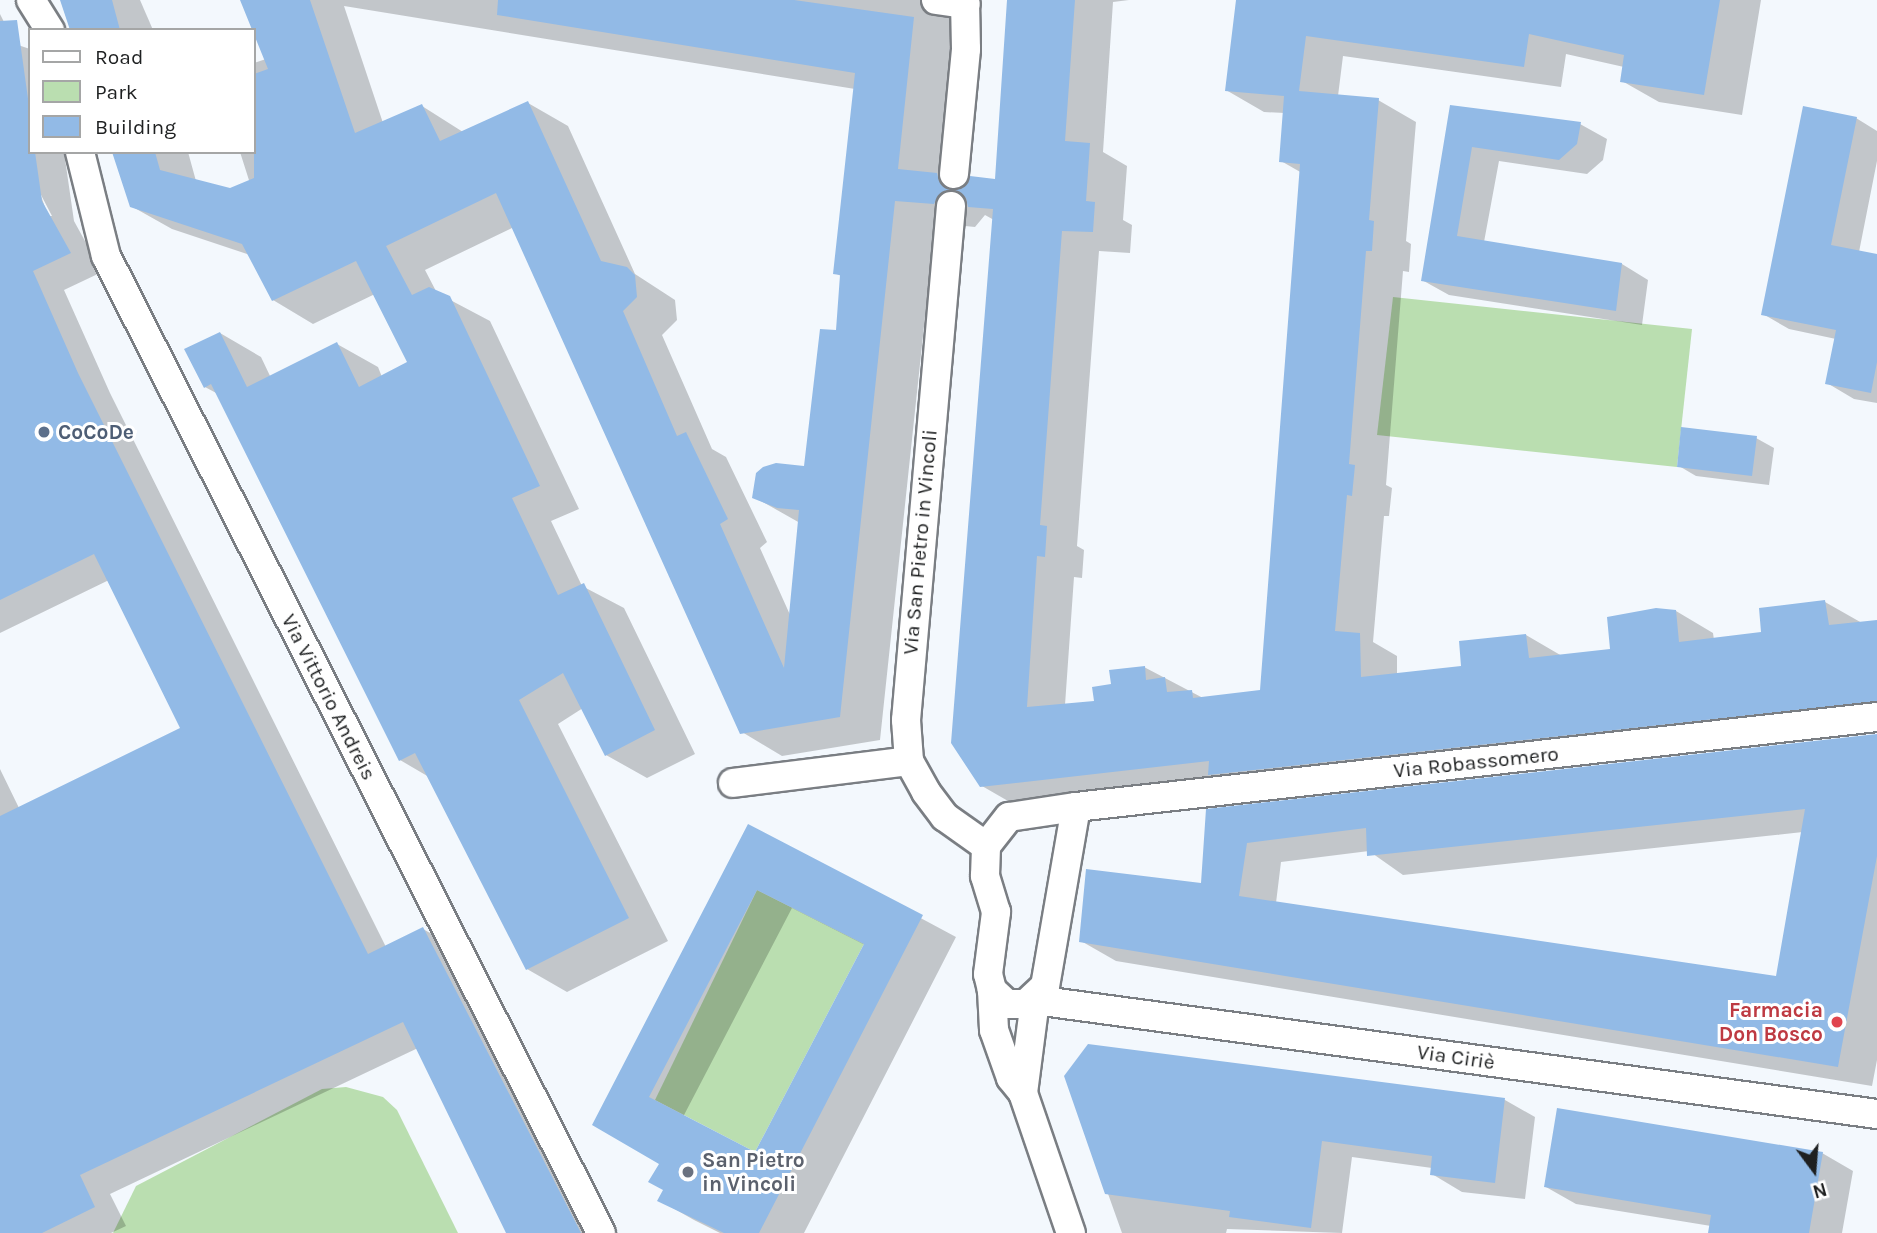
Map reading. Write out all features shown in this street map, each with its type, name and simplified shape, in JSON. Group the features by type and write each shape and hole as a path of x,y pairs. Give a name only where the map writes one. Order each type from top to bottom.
{"street":[{"path":"31,0 49,28"},
{"path":"936,0 965,2 954,174"},
{"name":"Via Vittorio Andreis","path":"80,154 106,256 601,1233"},
{"name":"Via San Pietro in Vincoli","path":"909,761 908,667 951,206"},
{"name":"Via Robassomero","path":"986,846 1009,817 1076,807 1877,717"},
{"path":"733,783 909,761 945,817 986,846 985,876 996,912 988,974 992,990 994,1031 1011,1078 1023,1093 1071,1233"},
{"path":"1023,1093 1035,1000 1047,979 1062,868 1076,807"},
{"name":"Via Ciriè","path":"992,990 1007,1004 1035,1000 1877,1114"}],"green space":[{"path":"1393,297 1692,329 1677,467 1377,435"},
{"path":"757,890 864,944 755,1152 655,1100"},
{"path":"346,1087 383,1097 397,1110 458,1233 113,1233 136,1186 322,1089"}],"building":[{"path":"60,0 112,0 119,28 69,28"},
{"path":"240,0 310,0 355,133 422,104 440,141 528,101 601,261 627,267 635,275 637,297 623,311 677,436 686,432 728,519 720,524 784,668 799,510 777,508 752,498 756,473 763,467 776,463 804,466 820,329 836,330 840,275 833,274 855,73 497,15 498,0 794,0 914,17 898,169 937,173 939,181 950,190 938,196 934,204 895,201 840,717 740,734 496,193 386,246 412,295 429,287 450,296 540,486 512,498 558,595 584,583 655,730 605,756 563,673 519,700 629,918 526,970 415,753 399,761 211,384 204,388 184,349 220,332 247,387 337,342 359,387 407,362 356,261 272,301 242,244 130,207 113,154 156,154 160,170 230,188 254,178 256,73 268,69 256,39 256,28 251,28"},
{"path":"1007,0 1075,0 1065,141 1090,143 1086,201 1095,202 1093,232 1062,231 1040,525 1047,526 1045,557 1037,556 1027,707 1094,701 1092,687 1111,684 1109,670 1145,666 1146,680 1165,677 1167,692 1192,690 1193,698 1260,690 1300,164 1279,162 1284,96 1225,91 1236,0 1720,0 1704,95 1620,82 1624,55 1529,34 1524,67 1306,36 1299,91 1379,98 1369,220 1374,221 1372,251 1366,251 1349,464 1355,465 1352,496 1347,495 1335,631 1360,633 1361,677 1461,666 1459,641 1526,634 1529,658 1610,649 1607,617 1656,608 1676,610 1679,642 1761,632 1759,608 1825,600 1829,625 1877,620 1877,701 1208,775 1209,761 980,787 951,743 993,209 968,207 966,198 955,190 967,184 970,176 995,179"},
{"path":"17,20 28,99 28,154 35,154 42,201 71,253 33,271 78,373 368,954 423,927 581,1233 506,1233 403,1022 80,1175 95,1207 42,1233 0,1233 0,816 180,728 94,554 0,600 0,21"},
{"path":"1450,105 1581,122 1577,144 1559,160 1472,147 1457,236 1622,263 1616,311 1421,281"},
{"path":"1803,106 1857,117 1831,245 1877,254 1877,362 1871,393 1825,384 1836,330 1761,315"},
{"path":"1681,427 1757,436 1752,476 1677,467"},
{"path":"1877,734 1877,856 1838,1067 1079,942 1086,869 1201,883 1206,809","holes":["1805,809 1776,976 1239,896 1247,843 1366,828 1367,856"]},
{"path":"748,824 923,915 759,1233 724,1233 657,1201 663,1190 648,1182 659,1164 592,1125","holes":["757,890 864,944 755,1152 649,1097"]},
{"path":"1088,1044 1505,1098 1495,1183 1430,1175 1432,1156 1322,1141 1311,1228 1229,1217 1230,1211 1105,1194 1064,1076"},
{"path":"1557,1108 1823,1152 1809,1233 1708,1233 1711,1215 1544,1187"}],"place":[{"name":"CoCoDe","path":"44,432"},
{"name":"Farmacia Don Bosco","path":"1837,1022"},
{"name":"San Pietro in Vincoli","path":"688,1172"}]}
